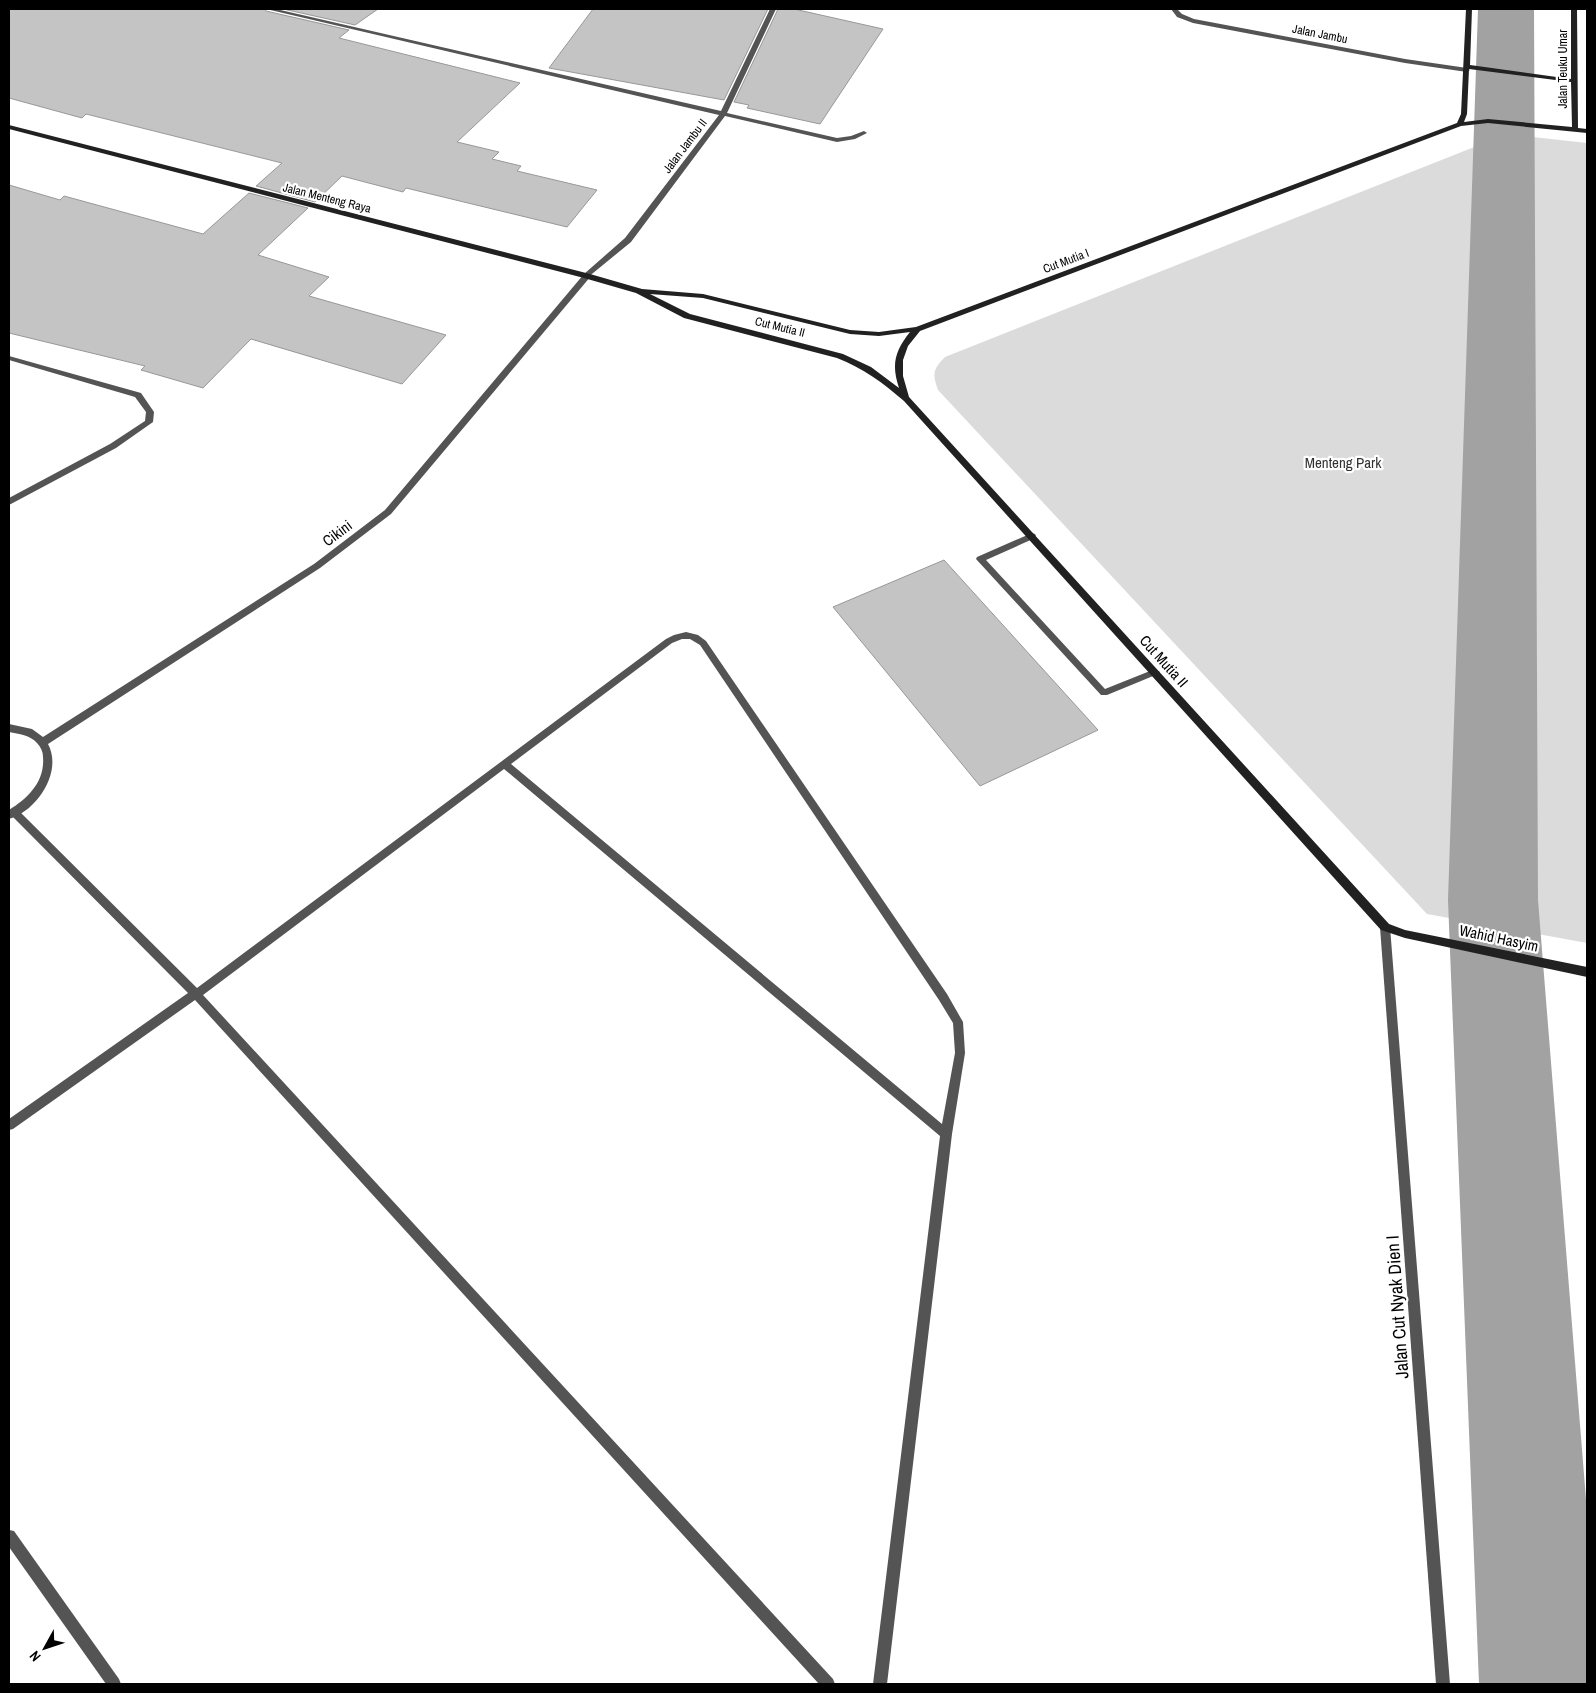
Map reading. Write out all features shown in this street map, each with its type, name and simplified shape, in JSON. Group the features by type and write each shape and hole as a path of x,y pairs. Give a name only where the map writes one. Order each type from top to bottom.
{"main road":[{"path":"1460,124 1464,114 1469,9"},
{"name":"Jalan Teuku Umar","path":"1574,9 1575,130"},
{"path":"1467,68 1574,81"},
{"name":"Cut Mutia I","path":"639,291 703,296 850,332 879,334 917,329 1460,124 1488,121 1587,131"},
{"name":"Jalan Menteng Raya","path":"9,127 639,291"},
{"name":"Cut Mutia II","path":"639,291 687,316 840,356 862,364 876,372 907,399 1386,927 1405,934"},
{"name":"Cut Mutia II","path":"907,399 898,377 898,360 904,345 917,329"},
{"name":"Wahid Hasyim","path":"1405,934 1586,972"}],"street":[{"path":"269,9 837,140 853,138 864,134"},
{"name":"Jalan Jambu II","path":"587,276 628,240 724,113 773,9"},
{"name":"Jalan Jambu","path":"1174,9 1175,13 1182,18 1194,21 1405,61 1467,68"},
{"name":"Cikini","path":"42,743 317,566 388,512 587,276"},
{"path":"9,358 138,395 150,412 149,422 113,446 9,502"},
{"path":"1032,536 980,558 1104,693 1155,672"},
{"path":"9,1125 196,994 669,641 683,636 698,638 938,988 958,1022 960,1053 946,1134 880,1684"},
{"path":"9,728 17,728 31,734 42,743 48,756 49,771 43,786 31,800 12,814 196,994 828,1684"},
{"path":"504,764 946,1134"},
{"name":"Jalan Cut Nyak Dien I","path":"1386,927 1443,1684"},
{"path":"9,1536 114,1684"}],"green space":[{"name":"Menteng Park","path":"1507,134 1587,143 1587,943 1427,914 938,390 934,376 936,368 945,357"}],"building":[{"path":"9,9 264,9 349,30 339,38 520,83 457,142 499,152 492,159 521,166 517,171 597,190 567,227 406,188 403,192 342,176 315,202 256,186 282,163 86,114 82,118 9,98"},
{"path":"283,9 378,9 355,25"},
{"path":"593,9 768,9 724,100 549,68"},
{"path":"778,9 794,9 883,29 820,124 747,108 749,105 734,102"},
{"path":"9,185 60,200 64,196 203,234 249,193 308,208 258,255 329,277 309,296 446,335 402,384 251,339 203,388 141,370 145,366 9,333"},
{"path":"944,560 1098,730 980,786 833,607"}],"waterway":[{"path":"1506,9 1493,900 1540,1684"}]}
